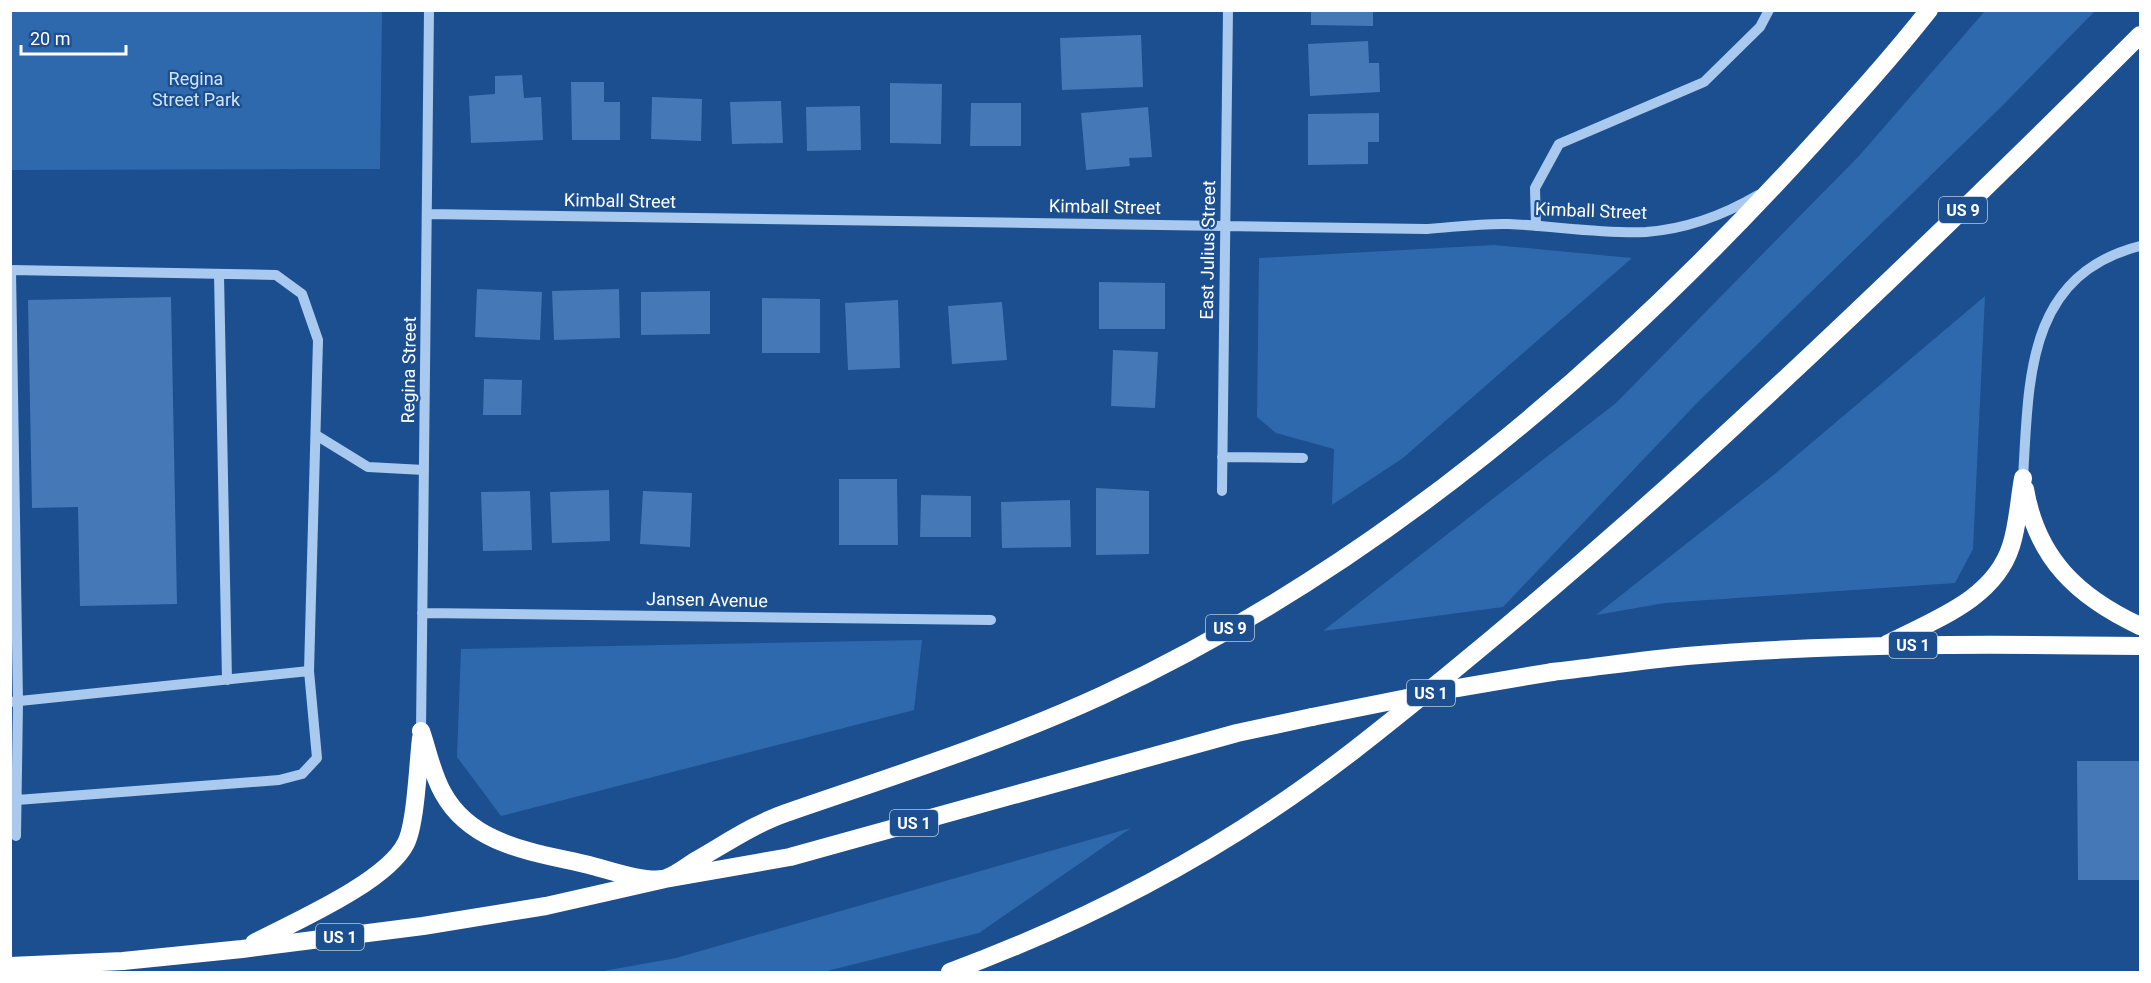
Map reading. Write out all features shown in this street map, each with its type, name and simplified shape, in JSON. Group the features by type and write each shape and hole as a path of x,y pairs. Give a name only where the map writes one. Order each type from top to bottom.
{"highway":[{"name":"US 9","path":"665,879 764,820 985,744 1097,698 1244,621 1426,502 1518,428 1662,300 1774,186 1919,18 1929,10"},
{"name":"US 9","path":"950,972 1049,933 1109,905 1168,873 1271,810 1376,734 1610,539 1782,382 1980,194 2140,35"},
{"path":"2024,478 2032,519 2050,557 2078,589 2122,618 2140,626"},
{"path":"1882,646 1960,605 1979,594 1991,583 2011,546 2024,478"},
{"name":"US 1","path":"10,966 123,961 242,949 365,935 546,906 665,879 790,857 1237,733 1457,688 1552,672 1696,656 1882,646 1968,644 2140,646"},
{"path":"421,730 436,778 444,795 454,810 468,824 483,834 497,841 533,852 640,877 665,879"},
{"path":"242,949 356,890 387,867 398,855 407,842 411,826 421,730"}],"street":[{"name":"Regina Street","path":"421,730 429,10"},
{"name":"East Julius Street","path":"1222,491 1228,10"},
{"path":"1536,226 1535,188 1558,144 1704,82 1760,27 1769,10"},
{"name":"Kimball Street","path":"427,214 1427,229 1483,224 1622,232 1672,229 1697,223 1736,207 1774,186"},
{"path":"2024,478 2031,369 2051,312 2060,298 2087,270 2106,258 2140,246"},
{"path":"16,800 279,780 302,774 317,758 309,671 318,340 302,294 276,275 11,270 16,836"},
{"path":"219,274 227,680"},
{"path":"316,435 368,466 424,470"},
{"path":"1222,457 1303,458"},
{"name":"Jansen Avenue","path":"423,613 991,620"},
{"path":"14,702 309,671"}],"green space":[{"name":"Regina Street Park","path":"10,11 382,11 380,169 11,170"},
{"path":"1985,11 2095,11 2002,106 1697,403 1503,607 1323,631 1616,403 1859,156"},
{"path":"1494,245 1632,258 1403,458 1332,505 1334,449 1276,433 1257,417 1259,258"},
{"path":"1985,296 1973,549 1955,583 1665,603 1596,615 1776,473"},
{"path":"922,640 914,710 501,816 457,757 461,649"},
{"path":"1131,828 979,933 823,972 598,972 676,958"}],"building":[{"path":"1311,10 1373,10 1373,26 1311,25"},
{"path":"1141,35 1143,87 1062,90 1060,38"},
{"path":"1368,41 1369,63 1379,63 1380,92 1310,96 1308,44"},
{"path":"522,75 524,98 541,97 543,140 471,143 469,96 495,94 495,76"},
{"path":"571,82 604,82 604,102 620,102 620,140 572,140"},
{"path":"890,83 942,84 941,144 890,143"},
{"path":"652,97 702,99 701,141 651,139"},
{"path":"781,101 783,143 732,144 730,102"},
{"path":"971,103 1021,103 1021,146 970,146"},
{"path":"860,106 861,150 807,151 806,107"},
{"path":"1148,107 1152,157 1129,158 1130,166 1086,170 1081,113"},
{"path":"1379,113 1379,142 1368,142 1368,164 1308,165 1308,114"},
{"path":"1099,282 1165,283 1165,329 1099,329"},
{"path":"477,289 542,292 540,340 475,337"},
{"path":"619,289 620,338 554,340 552,291"},
{"path":"710,291 710,334 641,335 641,292"},
{"path":"171,297 177,604 80,606 78,507 32,508 28,300"},
{"path":"762,298 820,299 820,353 762,353"},
{"path":"898,300 900,368 848,370 845,303"},
{"path":"1002,302 1007,360 952,364 948,306"},
{"path":"1113,350 1158,352 1155,408 1111,406"},
{"path":"484,379 522,380 521,415 483,415"},
{"path":"839,479 897,479 898,545 839,545"},
{"path":"1096,488 1149,491 1149,554 1096,555"},
{"path":"609,490 610,541 552,543 550,492"},
{"path":"530,491 532,550 483,551 481,492"},
{"path":"643,491 692,493 690,547 640,544"},
{"path":"921,495 971,496 971,537 920,537"},
{"path":"1070,500 1071,547 1002,548 1001,502"},
{"path":"2077,761 2140,761 2140,880 2078,880"}]}
